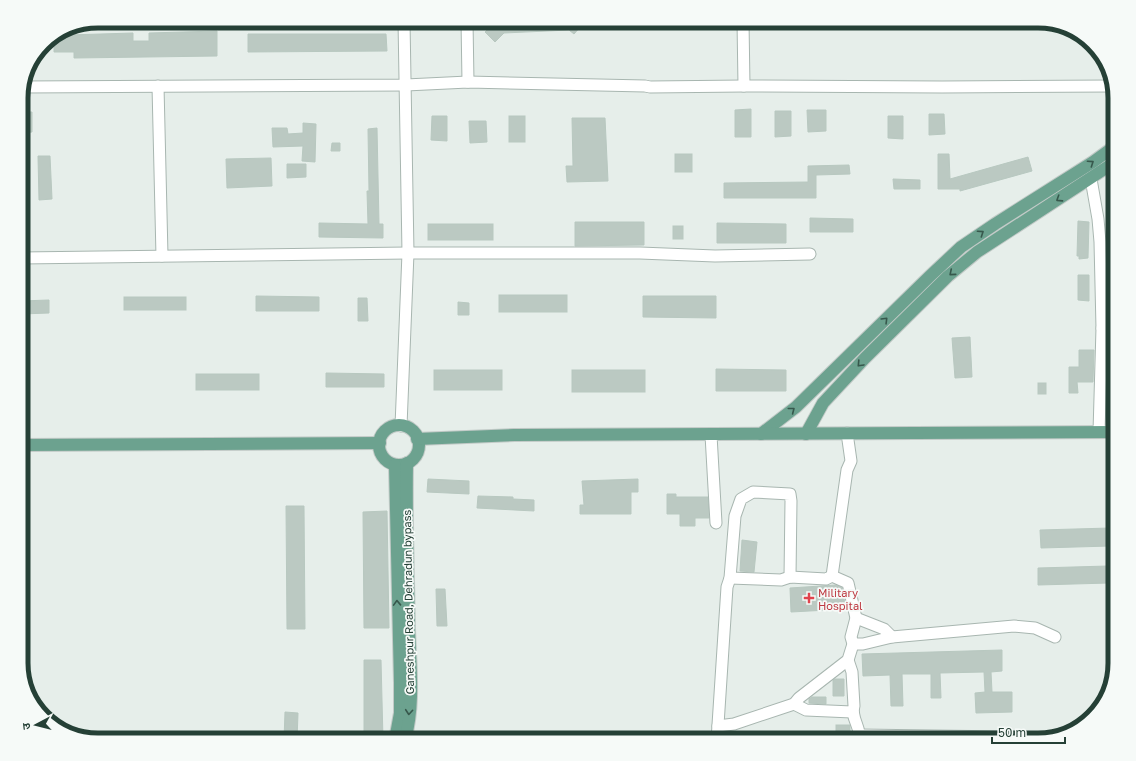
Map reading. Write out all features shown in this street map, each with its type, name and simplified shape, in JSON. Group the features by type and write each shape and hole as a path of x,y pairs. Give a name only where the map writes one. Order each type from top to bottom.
{"main road":[{"path":"761,434 796,408 930,276 962,247 1108,151"},
{"path":"806,434 823,403 865,358 948,276 977,252 1108,167"},
{"path":"394,426 407,427 413,431 417,439 418,449 416,455 407,463 394,464 384,458 381,452 380,443 383,434 394,426"},
{"path":"417,439 514,435 1108,432"},
{"path":"28,445 380,443"},
{"name":"Ganeshpur Road, Dehradun bypass","path":"407,463 406,521 411,691 407,733"},
{"path":"394,464 400,682 400,713 396,733"}],"street":[{"path":"401,426 408,254 404,28"},
{"path":"467,28 468,82"},
{"path":"743,28 744,86"},
{"path":"29,87 406,85 468,82 650,87 1107,86"},
{"path":"158,86 162,256"},
{"path":"1091,179 1099,230 1102,328 1099,432"},
{"path":"28,258 408,254 640,253 715,256 810,254"},
{"path":"1102,328 1108,325"},
{"path":"832,576 847,470 851,461 848,433"},
{"path":"711,435 716,523"},
{"path":"718,733 727,587 730,578 736,516 741,499 753,492 790,494 790,577"},
{"path":"730,578 781,580 790,577 826,579 832,576"},
{"path":"718,726 734,724 794,704 799,698 848,660 853,644 851,637 856,618 848,583 832,576"},
{"path":"856,618 884,630 892,637"},
{"path":"853,644 863,644 892,637 1014,626 1035,628 1055,637"},
{"path":"848,660 852,672 854,706 852,712 858,733"},
{"path":"794,704 806,710 852,712"}],"building":[{"path":"489,28 579,28 574,34 569,30 504,33 495,42 485,32"},
{"path":"217,31 217,56 74,58 74,52 54,52 54,45 68,35 133,33 133,41 149,41 149,33"},
{"path":"248,34 386,34 387,51 248,52"},
{"path":"751,109 751,137 735,137 735,110"},
{"path":"807,110 826,110 826,131 808,132"},
{"path":"775,111 791,111 791,136 775,137"},
{"path":"28,112 32,112 32,132 28,132"},
{"path":"929,114 944,114 945,134 929,135"},
{"path":"432,116 447,116 447,141 431,140"},
{"path":"509,116 525,116 525,142 509,142"},
{"path":"888,116 903,116 903,139 888,138"},
{"path":"572,118 605,118 608,181 567,182 566,166 573,166"},
{"path":"469,121 486,121 487,142 470,143"},
{"path":"303,123 316,124 315,162 302,161 303,146 273,147 272,128 287,128 288,134 303,133"},
{"path":"377,128 379,224 383,224 383,238 319,237 319,223 368,224 368,129"},
{"path":"332,143 340,143 340,151 331,151"},
{"path":"675,154 692,154 692,172 675,172"},
{"path":"938,154 949,154 950,179 1028,157 1032,171 960,191 960,189 938,189"},
{"path":"38,156 50,156 52,199 39,200"},
{"path":"271,158 272,186 227,188 226,159"},
{"path":"287,164 306,164 306,177 287,178"},
{"path":"849,165 850,174 816,175 816,198 724,198 724,183 808,182 808,166"},
{"path":"893,179 920,180 920,189 894,189"},
{"path":"810,218 853,219 853,232 810,232"},
{"path":"1078,221 1089,222 1088,258 1079,259 1079,256 1077,256"},
{"path":"575,222 644,222 644,245 575,246"},
{"path":"717,223 786,224 786,243 717,243"},
{"path":"428,224 493,224 493,240 428,240"},
{"path":"673,226 683,226 683,239 673,239"},
{"path":"1078,275 1089,275 1089,301 1078,300"},
{"path":"499,295 567,295 567,312 499,312"},
{"path":"256,296 319,297 319,311 256,311"},
{"path":"643,296 716,296 716,318 643,317"},
{"path":"124,297 186,297 186,310 124,310"},
{"path":"358,298 367,298 368,321 358,321"},
{"path":"49,300 49,313 28,314 28,301"},
{"path":"458,302 469,303 469,315 458,315"},
{"path":"970,337 972,377 955,378 952,338"},
{"path":"1079,350 1094,350 1093,382 1077,382 1078,393 1069,393 1069,367 1079,367"},
{"path":"716,369 786,370 786,391 716,391"},
{"path":"434,370 502,370 502,390 434,390"},
{"path":"572,370 645,370 645,392 572,392"},
{"path":"326,373 384,374 384,387 326,387"},
{"path":"196,374 259,374 259,390 196,390"},
{"path":"1038,383 1046,383 1046,394 1038,394"},
{"path":"428,479 469,481 469,494 427,492"},
{"path":"638,479 638,492 631,492 631,514 580,514 580,505 584,505 582,481"},
{"path":"667,494 676,494 676,497 708,497 709,518 695,518 695,526 680,526 680,514 667,514"},
{"path":"478,496 513,497 513,499 534,500 534,511 477,508"},
{"path":"286,506 304,506 305,629 287,629"},
{"path":"387,511 389,628 364,628 363,512"},
{"path":"1108,528 1108,546 1041,548 1040,530"},
{"path":"742,540 757,542 754,572 740,571"},
{"path":"1108,566 1108,583 1038,585 1038,568"},
{"path":"836,585 842,588 846,609 791,612 790,588"},
{"path":"436,589 445,589 447,626 437,626"},
{"path":"1002,650 1002,671 991,672 992,692 1012,692 1012,712 976,713 975,693 985,692 984,672 940,673 941,698 931,698 931,674 902,674 903,706 891,706 890,675 863,676 862,654"},
{"path":"364,660 381,660 383,733 364,733"},
{"path":"844,679 844,696 833,696 833,680"},
{"path":"812,697 826,697 826,704 809,703 809,699"},
{"path":"285,712 298,713 297,733 284,733"},
{"path":"836,725 850,725 850,733 836,733"}],"place":[{"name":"Military Hospital","path":"809,598"}]}
